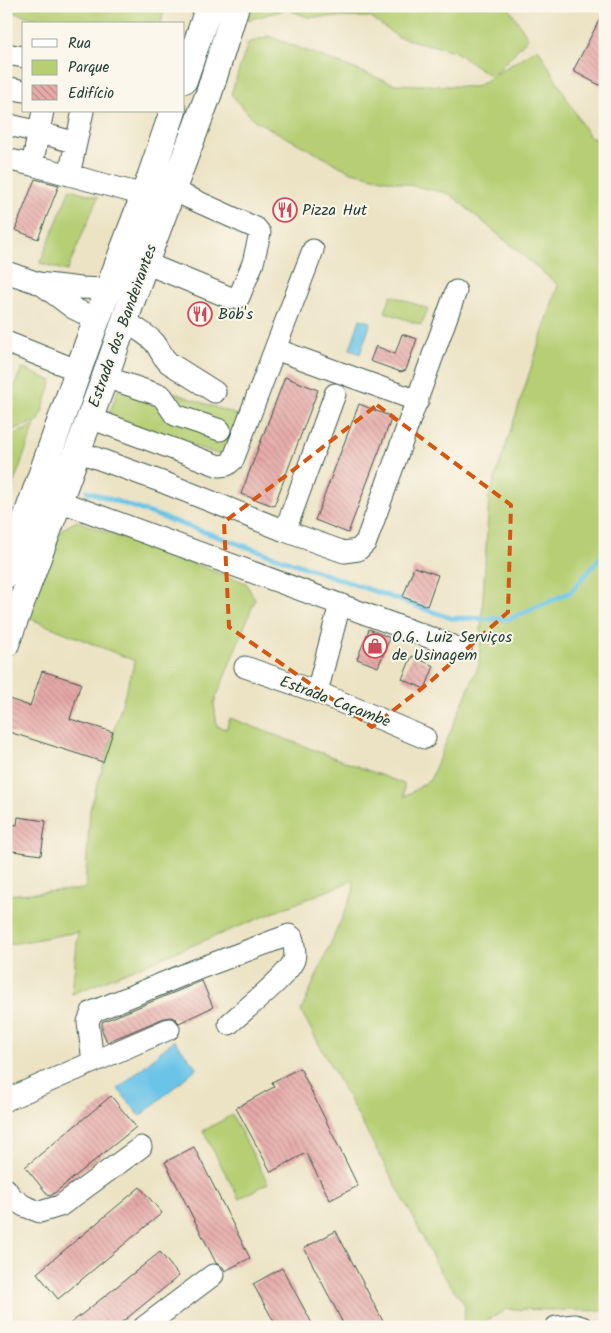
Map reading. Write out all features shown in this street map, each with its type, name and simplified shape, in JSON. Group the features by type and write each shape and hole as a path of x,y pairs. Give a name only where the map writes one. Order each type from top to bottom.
{"main road":[{"path":"185,77 209,6"},
{"name":"Estrada dos Bandeirantes","path":"6,644 209,93 236,6"},
{"name":"Estrada dos Bandeirantes","path":"6,575 173,112"}],"street":[{"path":"6,54 22,57"},
{"path":"6,87 22,91"},
{"path":"69,175 84,112"},
{"path":"6,124 40,122 76,143"},
{"path":"32,165 40,122"},
{"path":"6,159 144,195"},
{"path":"145,263 231,298 239,297 253,263 260,233 256,228 172,190"},
{"path":"90,418 219,466 227,466 233,460 314,250"},
{"path":"6,272 38,283 108,289"},
{"path":"38,283 73,308 97,320"},
{"path":"78,451 344,552 358,550 366,542 456,291"},
{"path":"125,321 147,335 154,342 163,358 215,392"},
{"path":"6,342 79,371"},
{"path":"275,349 418,401"},
{"path":"105,377 162,396 175,415 220,430"},
{"path":"285,531 335,394"},
{"path":"59,501 461,649"},
{"path":"317,692 340,604"},
{"name":"Estrada Caçambe","path":"245,668 317,692 425,738"},
{"path":"93,1062 88,1022 92,1012 198,969 289,935 292,937 294,942 294,960 284,976 229,1024"},
{"path":"6,1100 170,1030"},
{"path":"6,1189 12,1197 24,1206 40,1212 60,1206 141,1147"},
{"path":"144,1327 213,1275"},
{"path":"556,1327 575,1325 582,1327"}],"highlighted area":[{"path":"377,405 511,505 508,612 431,681 372,727 229,627 224,522"}],"green space":[{"path":"6,6 165,6 161,22 52,22 6,11"},
{"path":"251,6 508,6 528,38 494,75 538,48 588,135 605,145 605,1311 507,1309 476,1327 464,1327 465,1305 436,1265 412,1215 301,1011 353,893 354,880 72,994 78,932 6,945 6,895 85,889 90,809 135,661 26,617 62,529 77,521 246,583 255,600 214,703 217,726 226,729 230,718 404,784 404,797 430,780 479,664 489,497 558,285 450,194 351,172 254,120 231,94 248,43 268,36 394,84 476,87 492,77 454,51 398,37 370,17 307,17 287,9 248,20"},
{"path":"70,189 98,197 67,271 40,263"},
{"path":"391,295 428,309 421,325 385,312"},
{"path":"22,368 52,381 39,421 11,430 8,401"},
{"path":"124,375 240,416 226,457 108,417"},
{"path":"35,425 6,504 6,438"},
{"path":"232,1115 268,1183 239,1199 203,1131"}],"water":[{"path":"360,319 371,322 360,354 350,349"},
{"path":"174,1040 197,1068 140,1116 118,1089"}],"building":[{"path":"605,9 605,88 573,71"},
{"path":"35,179 59,185 38,239 15,230"},
{"path":"402,334 417,339 406,370 401,372 370,361 376,346 395,354"},
{"path":"285,377 318,390 274,506 241,494"},
{"path":"359,404 392,417 348,533 315,520"},
{"path":"414,567 438,575 427,606 403,597"},
{"path":"369,629 390,638 378,667 357,659"},
{"path":"412,656 434,666 425,689 402,679"},
{"path":"42,671 81,683 70,719 113,732 103,762 6,731 6,698 30,706"},
{"path":"18,817 46,821 41,855 6,850 6,823 17,825"},
{"path":"202,981 213,1007 179,1023 171,1017 164,1018 107,1042 102,1030 102,1022"},
{"path":"300,1068 358,1186 330,1200 306,1153 271,1172 236,1108 274,1087 272,1082"},
{"path":"111,1096 136,1127 49,1196 25,1167"},
{"path":"194,1147 250,1258 225,1271 223,1267 216,1263 165,1162"},
{"path":"140,1187 162,1213 58,1299 37,1273"},
{"path":"336,1231 386,1327 345,1327 304,1248"},
{"path":"160,1252 179,1276 116,1327 66,1327"},
{"path":"282,1268 314,1327 277,1327 253,1284"}],"waterway":[{"path":"87,491 451,618 509,619 571,592 605,552"}],"place":[{"name":"Pizza Hut","path":"285,210"},
{"name":"Bob's","path":"200,314"},
{"name":"O.G. Luiz Serviços de Usinagem","path":"375,646"}]}
